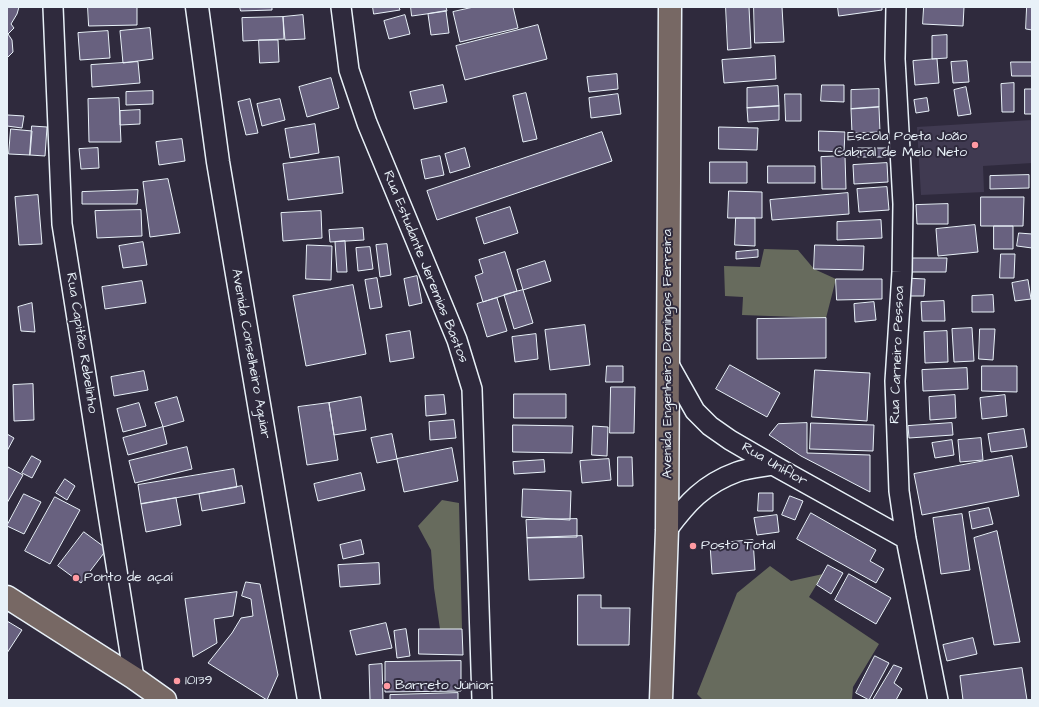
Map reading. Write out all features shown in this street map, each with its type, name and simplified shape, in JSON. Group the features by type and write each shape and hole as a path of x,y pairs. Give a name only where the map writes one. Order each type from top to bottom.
{"main road":[{"name":"Avenida Conselheiro Aguiar","path":"197,7 223,191 309,700"},
{"name":"Avenida Engenheiro Domingos Ferreira","path":"660,700 667,530 670,7"},
{"path":"7,597 134,678 165,700"}],"street":[{"name":"Rua Capitão Rebelinho","path":"53,7 62,224 134,678"},
{"name":"Rua Estudante Jeremias Bastos","path":"341,7 349,70 367,123 457,340 472,389 482,700"},
{"name":"Rua Carneiro Pessoa","path":"896,7 895,59 903,204 902,272 895,381 899,491 906,539 938,700"},
{"name":"Rua Uniflor","path":"668,363 688,399 702,419 730,440 906,539"},
{"path":"667,530 683,508 706,486 738,472 773,465"}],"shaded area":[{"name":"Escola Poeta João Cabral de Melo Neto","path":"1032,120 1032,163 983,166 984,192 921,195 917,127"}],"green space":[{"path":"764,249 798,250 814,269 836,279 826,318 742,315 743,297 725,296 724,266 760,267"},
{"path":"442,500 459,503 462,629 440,629 434,588 431,550 418,526"},
{"path":"770,566 791,581 823,574 809,597 879,644 853,687 852,700 703,700 697,694 737,593"}],"building":[{"path":"7,7 19,7 11,24 14,28 8,34 12,40 13,52 7,58"},
{"path":"88,7 137,7 137,25 89,26"},
{"path":"240,7 272,7 272,10 241,11"},
{"path":"373,7 399,7 400,10 374,14"},
{"path":"411,7 446,7 447,11 412,16"},
{"path":"474,7 513,7 518,28 460,42 453,12"},
{"path":"726,7 749,7 751,48 728,50"},
{"path":"754,7 782,7 784,42 755,43"},
{"path":"838,7 882,7 882,10 839,16"},
{"path":"924,7 964,7 963,26 923,24"},
{"path":"1027,7 1032,7 1032,30 1026,29"},
{"path":"446,11 449,33 431,35 428,14"},
{"path":"303,15 305,39 285,40 283,17"},
{"path":"405,15 410,34 389,39 384,21"},
{"path":"283,17 284,39 243,41 242,18"},
{"path":"538,25 547,59 465,80 456,46"},
{"path":"150,28 153,59 123,63 120,31"},
{"path":"108,31 110,58 80,60 78,33"},
{"path":"947,35 947,58 932,59 932,36"},
{"path":"259,40 278,40 279,62 260,63"},
{"path":"775,56 776,79 724,83 722,60"},
{"path":"937,59 939,83 915,85 913,61"},
{"path":"967,61 969,82 953,83 951,62"},
{"path":"138,62 140,83 92,87 91,65"},
{"path":"1011,62 1032,62 1032,76 1012,76"},
{"path":"617,74 618,89 589,92 587,77"},
{"path":"331,78 339,108 307,117 299,87"},
{"path":"1014,83 1014,112 1002,112 1001,84"},
{"path":"443,85 447,102 414,109 410,92"},
{"path":"822,85 844,85 844,102 821,101"},
{"path":"778,86 779,106 747,108 747,88"},
{"path":"966,87 971,114 958,116 954,90"},
{"path":"879,89 879,107 851,109 851,90"},
{"path":"1025,89 1032,89 1032,114 1025,114"},
{"path":"153,91 153,104 126,105 126,92"},
{"path":"526,93 537,139 523,142 513,96"},
{"path":"618,94 621,114 591,118 589,98"},
{"path":"785,94 801,94 801,121 786,121"},
{"path":"119,98 121,142 89,142 88,99"},
{"path":"927,98 929,111 916,113 914,100"},
{"path":"250,99 258,133 246,135 238,102"},
{"path":"280,99 285,120 262,126 257,104"},
{"path":"779,106 779,120 748,122 747,108"},
{"path":"879,107 880,132 852,133 851,109"},
{"path":"140,110 140,124 120,125 120,111"},
{"path":"8,115 24,116 22,128 7,126"},
{"path":"315,124 319,153 290,158 285,129"},
{"path":"32,126 47,127 45,156 30,155"},
{"path":"719,127 758,128 757,150 719,149"},
{"path":"11,129 32,131 30,155 9,154"},
{"path":"819,131 845,132 844,152 819,151"},
{"path":"602,132 612,161 437,220 427,191"},
{"path":"182,139 185,161 159,165 156,142"},
{"path":"98,148 99,168 81,169 79,149"},
{"path":"465,148 470,167 450,173 445,154"},
{"path":"858,148 886,148 886,157 858,157"},
{"path":"440,156 444,175 425,179 421,160"},
{"path":"845,156 846,189 822,189 821,157"},
{"path":"339,157 343,193 288,200 283,164"},
{"path":"710,162 747,162 747,183 710,183"},
{"path":"887,163 888,182 854,184 853,165"},
{"path":"768,166 815,166 815,183 768,183"},
{"path":"1029,175 1029,188 990,189 990,176"},
{"path":"168,179 180,233 150,237 143,182"},
{"path":"887,187 889,210 859,212 857,189"},
{"path":"138,190 137,204 82,204 82,192"},
{"path":"729,191 762,192 762,218 728,218"},
{"path":"848,193 849,214 772,220 770,200"},
{"path":"38,195 42,244 19,245 15,197"},
{"path":"981,197 1024,197 1023,226 981,226"},
{"path":"948,204 948,224 917,224 916,205"},
{"path":"510,207 518,233 484,244 476,218"},
{"path":"141,210 142,236 97,238 95,211"},
{"path":"321,211 322,238 283,241 281,213"},
{"path":"736,218 755,218 755,246 735,245"},
{"path":"881,220 882,238 837,240 837,222"},
{"path":"975,225 978,252 938,256 936,229"},
{"path":"994,226 1013,226 1013,249 994,249"},
{"path":"363,228 364,240 330,242 329,230"},
{"path":"1019,233 1032,234 1032,248 1017,246"},
{"path":"345,241 347,272 337,272 335,242"},
{"path":"143,242 147,265 123,268 119,246"},
{"path":"387,244 391,275 380,277 376,245"},
{"path":"307,245 332,246 331,280 306,279"},
{"path":"815,245 864,246 863,270 814,269"},
{"path":"370,247 373,269 358,271 356,248"},
{"path":"758,250 758,257 736,259 736,252"},
{"path":"505,252 517,291 483,302 475,276 483,273 479,260"},
{"path":"1001,254 1015,254 1014,278 1000,278"},
{"path":"910,258 947,258 946,272 910,272"},
{"path":"545,261 551,281 523,290 517,270"},
{"path":"417,276 422,303 409,306 404,279"},
{"path":"377,278 382,307 370,309 365,280"},
{"path":"905,278 925,279 924,296 905,296"},
{"path":"836,279 882,279 882,299 837,300"},
{"path":"1028,280 1031,299 1015,301 1012,283"},
{"path":"142,281 146,303 105,309 102,287"},
{"path":"353,285 366,354 306,366 293,296"},
{"path":"523,290 533,323 514,329 504,295"},
{"path":"993,295 994,312 972,312 972,296"},
{"path":"497,298 507,331 487,337 477,304"},
{"path":"944,301 945,321 922,321 921,302"},
{"path":"874,302 876,320 855,322 854,304"},
{"path":"32,303 35,332 21,331 18,307"},
{"path":"826,318 826,358 757,359 757,319"},
{"path":"585,325 590,365 550,370 545,330"},
{"path":"972,328 974,361 954,362 952,329"},
{"path":"980,329 995,329 993,360 979,359"},
{"path":"410,331 414,358 390,362 386,335"},
{"path":"947,331 948,362 925,363 924,332"},
{"path":"536,334 538,359 515,362 512,337"},
{"path":"730,365 780,393 767,417 716,389"},
{"path":"607,366 623,366 623,382 606,382"},
{"path":"982,366 1017,366 1017,392 982,391"},
{"path":"967,368 968,389 923,391 922,370"},
{"path":"815,370 870,373 867,421 812,417"},
{"path":"144,371 148,390 114,396 111,377"},
{"path":"33,384 34,420 14,421 13,385"},
{"path":"611,387 635,387 634,433 610,433"},
{"path":"514,394 566,394 566,418 514,418"},
{"path":"444,395 446,414 426,416 425,396"},
{"path":"955,395 956,418 930,420 929,397"},
{"path":"1005,395 1007,416 982,419 980,398"},
{"path":"177,397 184,421 163,427 155,403"},
{"path":"361,397 366,430 334,435 329,403"},
{"path":"139,403 146,426 123,432 117,409"},
{"path":"329,403 338,460 307,465 298,407"},
{"path":"454,420 456,438 430,440 429,422"},
{"path":"807,423 807,453 870,455 870,492 801,456 769,435 778,424"},
{"path":"811,423 874,425 873,451 810,449"},
{"path":"952,423 953,435 909,438 908,426"},
{"path":"513,425 573,426 572,453 513,452"},
{"path":"593,426 608,427 607,456 592,455"},
{"path":"163,427 167,444 128,455 123,438"},
{"path":"1024,429 1027,447 991,452 988,434"},
{"path":"7,434 14,438 7,451"},
{"path":"392,434 397,459 377,463 371,438"},
{"path":"981,438 983,460 960,462 958,440"},
{"path":"952,440 954,455 935,458 932,443"},
{"path":"187,447 192,469 135,483 129,461"},
{"path":"452,448 458,481 404,492 397,459"},
{"path":"32,456 41,461 32,478 22,473"},
{"path":"1012,456 1019,496 922,515 914,474"},
{"path":"618,457 632,457 633,486 618,486"},
{"path":"609,459 611,480 582,483 580,461"},
{"path":"544,460 545,472 514,474 513,462"},
{"path":"8,467 23,475 7,503 7,468"},
{"path":"234,469 237,487 141,504 138,485"},
{"path":"361,473 365,490 318,501 314,484"},
{"path":"65,479 75,486 67,500 56,493"},
{"path":"242,486 245,503 202,511 199,494"},
{"path":"523,489 571,491 570,520 522,517"},
{"path":"759,493 773,493 773,511 758,511"},
{"path":"24,494 41,502 24,534 7,526"},
{"path":"790,496 803,501 795,520 782,515"},
{"path":"55,497 80,510 50,564 25,551"},
{"path":"176,498 181,525 146,532 141,504"},
{"path":"989,508 993,524 972,529 969,512"},
{"path":"811,513 876,550 870,561 884,569 876,583 797,539"},
{"path":"962,514 970,570 941,574 933,518"},
{"path":"777,515 779,532 757,535 754,518"},
{"path":"577,519 577,537 527,538 526,520"},
{"path":"997,531 1020,642 994,645 974,538"},
{"path":"84,532 107,549 81,583 58,566"},
{"path":"582,536 584,578 529,580 527,538"},
{"path":"361,540 364,554 343,559 340,545"},
{"path":"753,540 755,570 712,574 710,544"},
{"path":"379,563 380,584 340,587 338,565"},
{"path":"828,565 843,573 831,594 817,585"},
{"path":"849,574 891,598 876,624 835,600"},
{"path":"246,582 260,584 278,675 267,700 208,663 232,633 241,618 253,616 251,599 242,596"},
{"path":"237,592 233,616 214,619 217,643 193,657 185,599"},
{"path":"578,595 601,595 601,608 630,608 629,645 578,645"},
{"path":"7,621 22,630 7,653"},
{"path":"386,623 392,648 356,655 350,631"},
{"path":"406,629 410,656 397,658 394,631"},
{"path":"419,629 462,629 463,655 419,654"},
{"path":"973,638 977,654 947,661 943,645"},
{"path":"875,656 889,663 869,700 856,693"},
{"path":"461,661 461,691 385,692 385,662"},
{"path":"382,664 383,700 370,700 369,665"},
{"path":"894,665 902,668 894,683 902,689 896,700 873,700"},
{"path":"1022,668 1027,700 963,700 960,676"},
{"path":"458,693 458,700 390,700 390,695"}],"place":[{"name":"Escola Poeta João Cabral de Melo Neto","path":"975,145"},
{"name":"Posto Total","path":"693,546"},
{"name":"Ponto de açaí","path":"76,578"},
{"name":"10139","path":"177,681"},
{"name":"Barreto Júnior","path":"387,686"}]}
